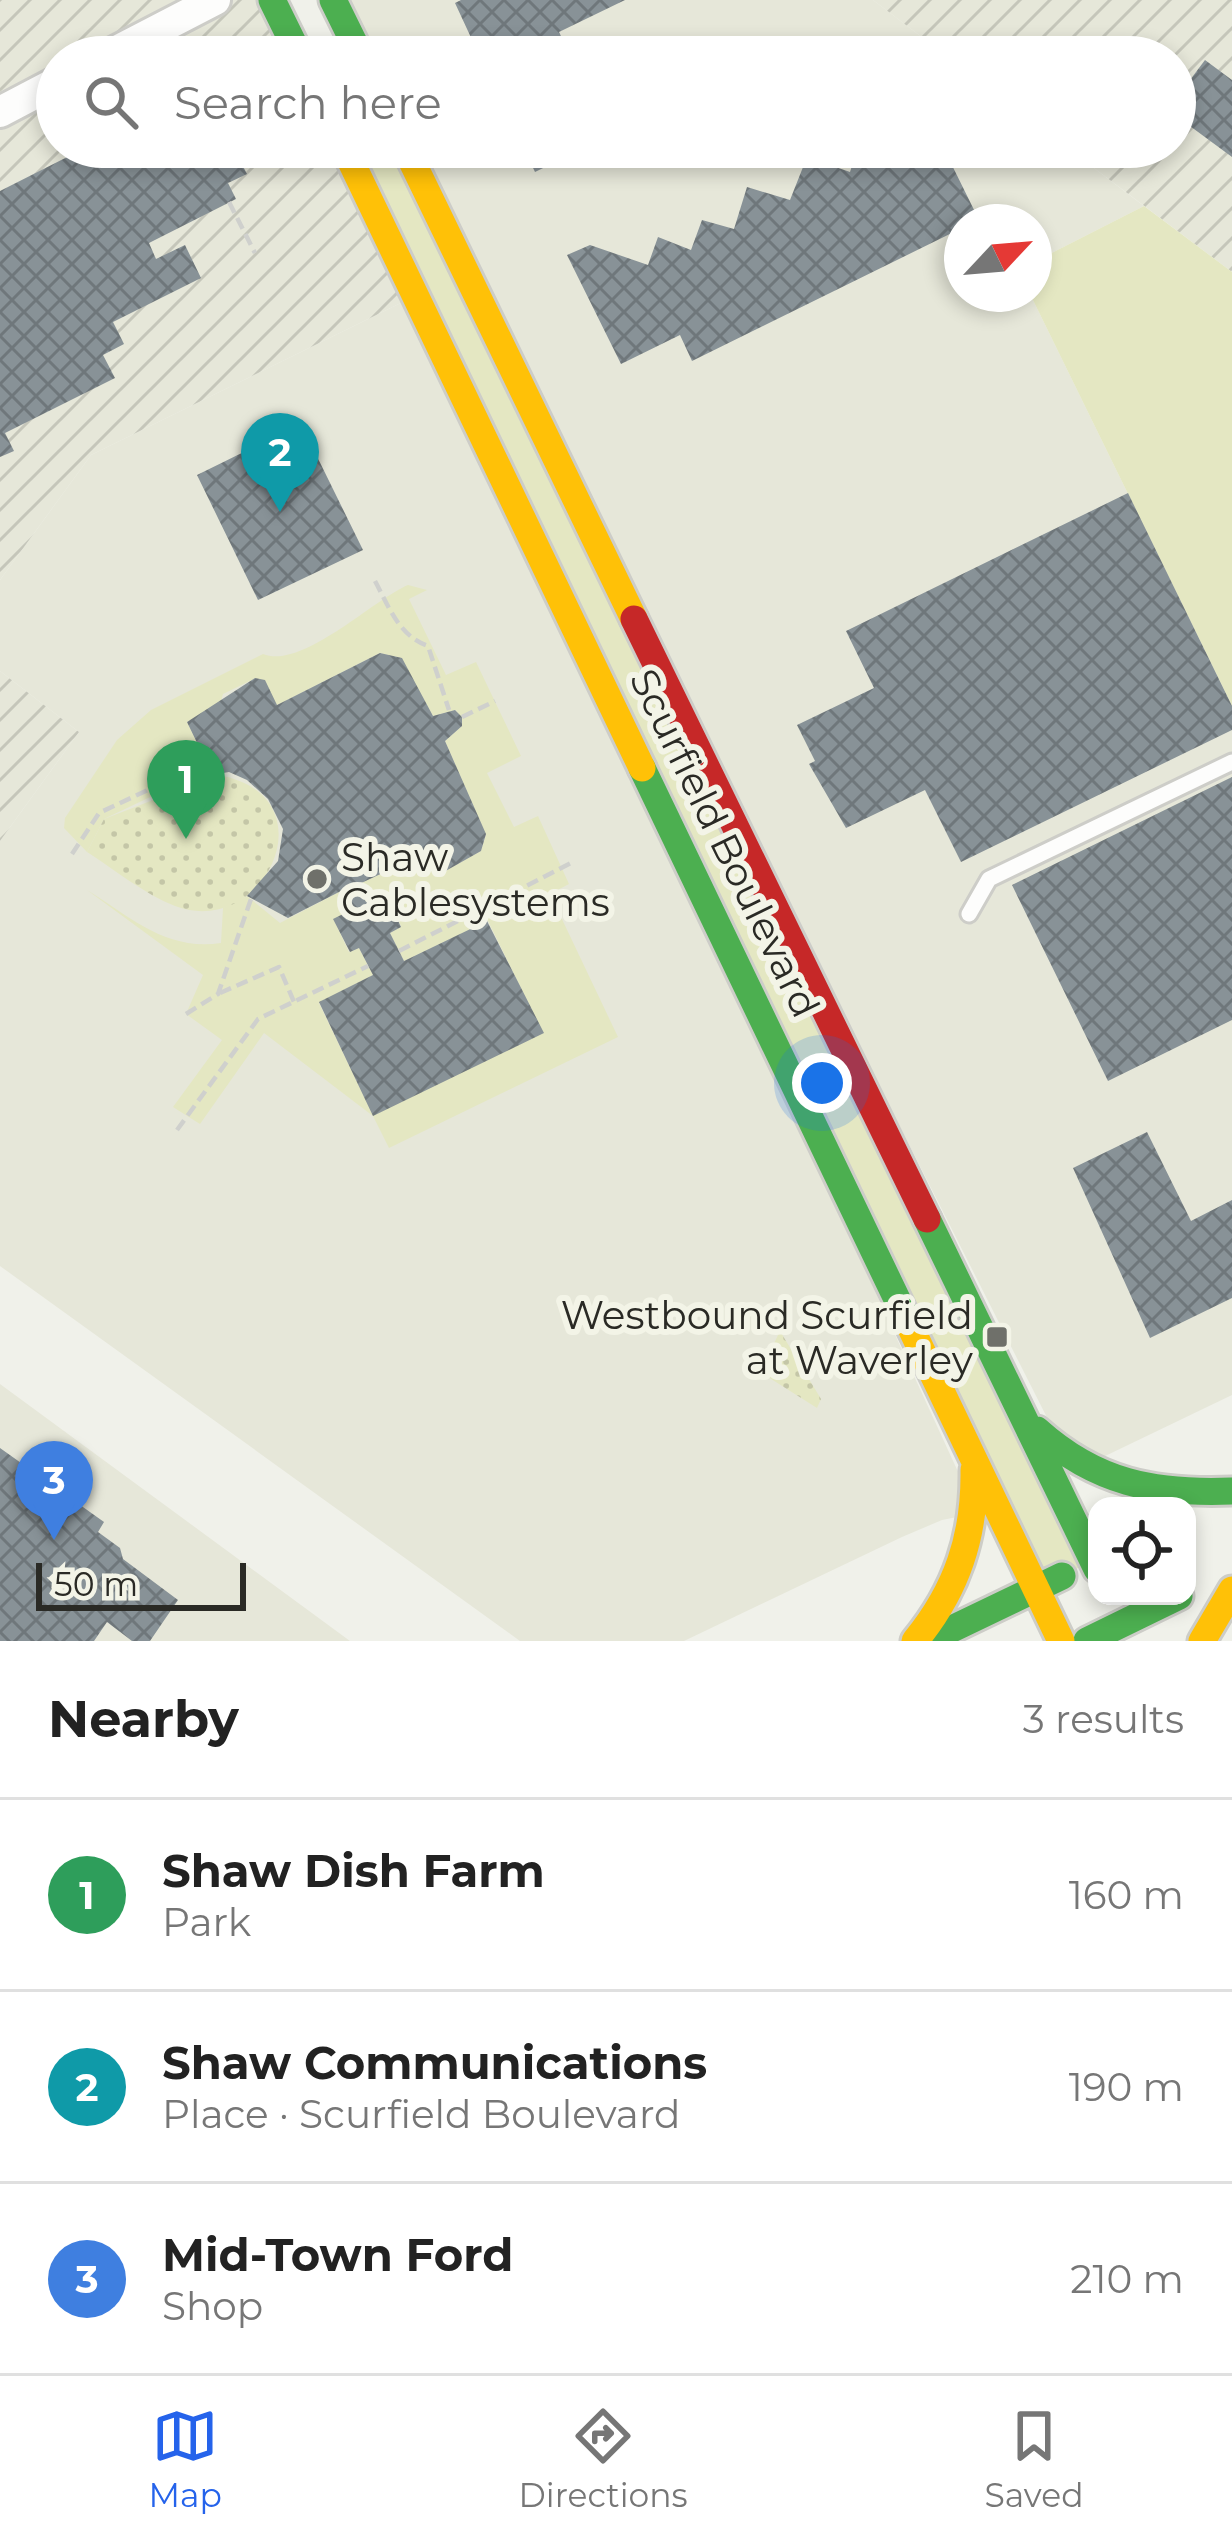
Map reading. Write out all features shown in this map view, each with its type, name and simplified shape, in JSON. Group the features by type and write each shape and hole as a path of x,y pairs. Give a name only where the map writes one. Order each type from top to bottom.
{"street":[{"path":"146,36 215,0"},
{"path":"272,0 290,36"},
{"path":"333,0 351,36"},
{"path":"0,112 36,93"},
{"name":"Scurfield Boulevard","path":"354,168 1061,1641"},
{"name":"Scurfield Boulevard","path":"415,168 1088,1547"},
{"path":"1022,1416 1071,1464 1130,1489 1232,1493"},
{"path":"915,1641 964,1561 977,1513 972,1449"},
{"path":"1196,1511 1232,1493"},
{"path":"927,1641 1088,1566"},
{"path":"1196,1588 1232,1570"},
{"path":"1202,1641 1232,1590"},
{"path":"1114,1605 1128,1632"},
{"path":"1087,1641 1128,1632 1167,1605"}],"lane":[{"path":"968,914 989,879 1232,762"}],"path":[{"path":"230,202 254,253"},
{"path":"375,581 399,626 412,640 428,646 449,710"},
{"path":"462,717 495,701"},
{"path":"72,854 99,813 188,771"},
{"path":"399,951 573,862"},
{"path":"218,994 251,899"},
{"path":"177,1130 259,1019 368,966"},
{"path":"185,1014 279,967 294,1002"}],"shaded area":[{"path":"0,0 272,0 290,36 36,36 36,168 354,168 417,295 91,455 0,580"},
{"path":"333,0 873,0 920,36 351,36"},
{"path":"873,0 1232,0 1232,272 1094,168 1196,168 1196,36 920,36"},
{"path":"416,168 1094,168 1144,206 1052,253 1052,204 944,204 944,312 1039,312 1232,706 1232,1395 1074,1471"},
{"path":"417,295 977,1513 942,1520 902,1537 684,1641 520,1641 0,1266 0,841 79,732 0,671 0,580 91,455"},
{"path":"0,671 79,732 0,841"},
{"path":"0,1384 350,1641 0,1641"}],"green space":[{"path":"354,168 415,168 1088,1551 1088,1563 1035,1588"},
{"path":"1144,206 1232,272 1232,706 1039,312 1052,312 1052,253"},
{"path":"408,585 427,590 409,599 446,675 476,662 521,756 487,773 514,827 538,816 569,884 550,894 618,1037 389,1148 373,1116 264,1033 200,1124 173,1107 222,1040 186,1014 203,975 87,890 150,930 201,944 221,943 223,908 247,896 280,923 341,891 351,910 334,920 349,952 359,948 373,975 319,1003 373,1115 543,1033 488,921 404,961 390,933 401,926 385,894 366,902 357,885 417,857 422,867 442,873 481,851 486,835 445,741 462,726 456,710 433,716 401,658 380,653 277,705 256,678 223,694 220,705 187,722 201,751 190,757 188,779 104,819 87,852 64,828 65,818 117,740 151,710 263,654 279,656 317,643"},
{"path":"218,775 253,788 272,809 279,834 273,861 258,885 236,903 207,911 175,906 87,852 104,819"},
{"path":"780,1331 821,1399 817,1408 760,1372"}],"building":[{"path":"625,0 559,32 561,36 470,36 455,3"},
{"path":"1205,60 1232,80 1232,157 1196,130 1196,72"},
{"path":"45,168 244,168 247,174 228,183 236,199 149,243 156,259 185,245 201,278 113,322 124,344 103,355 115,378 5,433 14,451 0,457 0,191"},
{"path":"803,168 850,172 851,168 953,168 971,204 944,204 944,237 692,361 680,335 621,364 567,255 590,245 648,265 658,237 691,250 702,220 734,229 747,187 790,200"},
{"path":"301,424 363,550 258,600 197,475"},
{"path":"1128,493 1232,706 1232,730 961,862 925,790 846,828 809,764 815,761 797,725 874,688 846,631"},
{"name":"Shaw Cablesystems","path":"380,653 402,658 433,716 455,710 462,717 462,726 445,741 486,834 481,851 442,873 422,866 417,857 357,885 366,902 385,893 401,927 390,933 404,961 487,921 544,1033 373,1116 319,1002 373,975 359,948 350,952 333,919 351,910 341,891 288,918 247,896 278,861 283,829 268,799 247,780 229,772 188,779 189,757 201,751 187,722 255,678 265,680 277,705"},
{"path":"1232,777 1232,1020 1108,1081 1012,885"},
{"path":"1147,1132 1191,1221 1232,1200 1232,1298 1150,1338 1073,1168"},
{"path":"0,1448 104,1522 98,1532 120,1548 123,1559 178,1600 150,1641 132,1641 107,1622 94,1641 0,1641"}],"traffic: fast":[{"path":"272,0 290,36"},
{"path":"333,0 351,36"},
{"path":"642,768 908,1322"},
{"path":"927,1219 1088,1550"},
{"path":"1037,1430 1081,1462 1127,1482 1177,1490 1232,1491"},
{"path":"927,1641 1062,1576"},
{"path":"1087,1641 1161,1605"}],"traffic: slow":[{"path":"354,168 642,768"},
{"path":"415,168 634,619"},
{"path":"908,1322 1061,1641"},
{"path":"915,1641 942,1602 961,1561 971,1517 974,1470"},
{"path":"1202,1641 1232,1590"}],"traffic: jam":[{"path":"634,619 927,1219"}],"place":[{"name":"Shaw Communications","path":"280,512"},
{"name":"Shaw Dish Farm","path":"186,839"},
{"name":"Shaw Cablesystems","path":"317,879"},
{"name":"Westbound Scurfield at Waverley","path":"997,1337"},
{"name":"Mid-Town Ford","path":"54,1540"}]}
